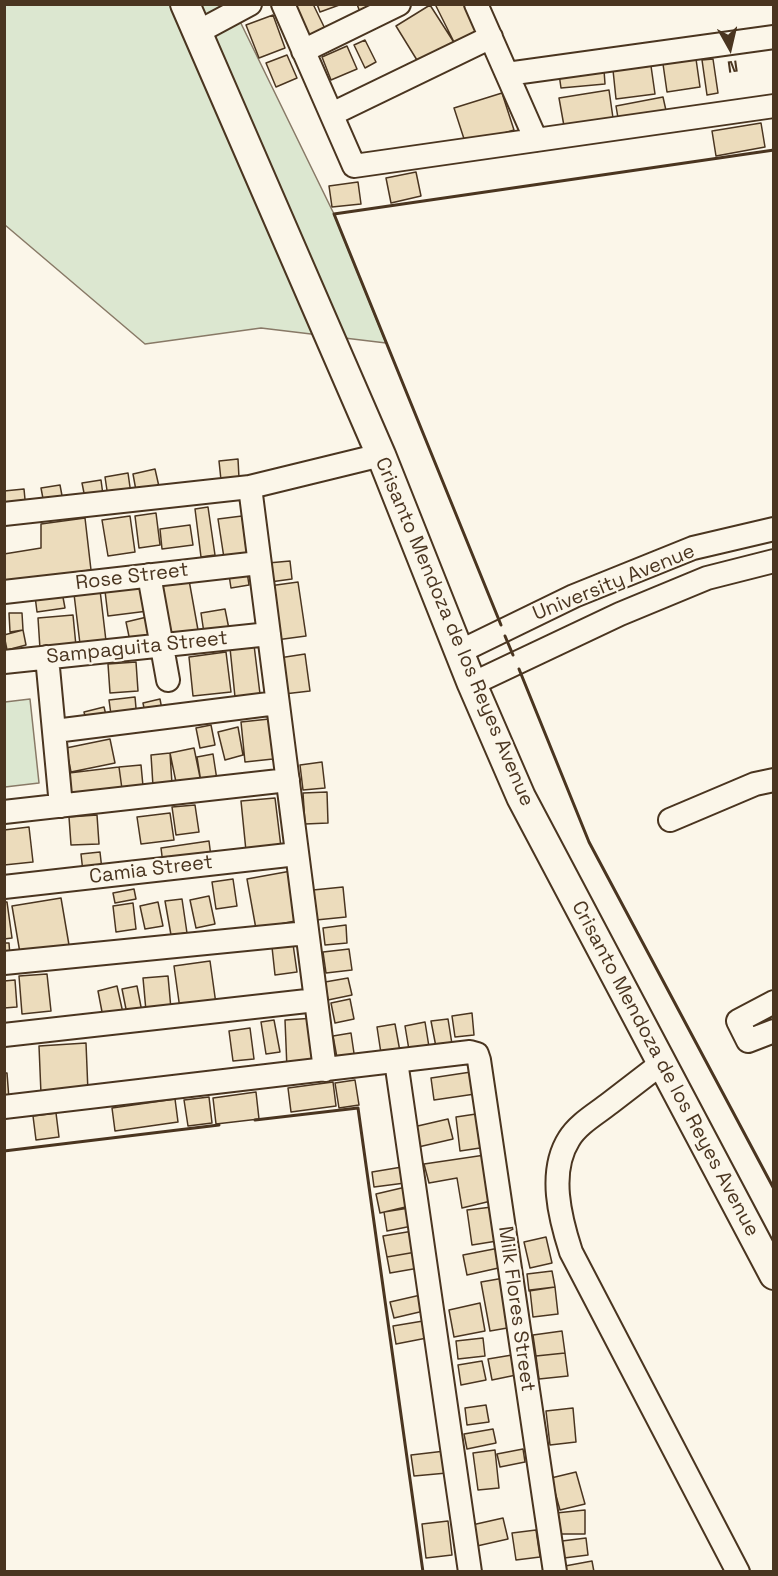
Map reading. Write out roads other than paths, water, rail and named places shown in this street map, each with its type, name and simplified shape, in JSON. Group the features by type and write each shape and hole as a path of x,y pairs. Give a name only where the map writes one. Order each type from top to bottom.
{"main road":[{"name":"Crisanto Mendoza de los Reyes Avenue","path":"185,4 381,456 472,684 521,797 774,1275"}],"street":[{"path":"198,32 250,4"},
{"path":"283,4 354,166 774,106"},
{"path":"303,51 399,4"},
{"path":"476,4 536,140"},
{"path":"332,114 491,37"},
{"path":"507,74 774,37"},
{"path":"4,514 250,487 381,456"},
{"path":"250,487 325,1070"},
{"name":"University Avenue","path":"459,652 574,596 693,548 774,529"},
{"name":"University Avenue","path":"472,684 620,614 707,578 774,561"},
{"name":"Rose Street","path":"4,592 259,563"},
{"path":"149,575 168,680"},
{"name":"Sampaguita Street","path":"4,662 269,634"},
{"path":"47,657 61,806"},
{"path":"55,731 277,702"},
{"path":"4,812 288,780"},
{"path":"670,819 755,784 774,780"},
{"name":"Camia Street","path":"4,887 297,854"},
{"path":"4,963 307,933"},
{"path":"4,1035 316,1000"},
{"path":"774,1002 738,1021 748,1041 774,1031"},
{"name":"Milk Flores Street","path":"396,1061 470,1052 477,1054 479,1060 555,1572"},
{"path":"4,1107 396,1061 470,1572"},
{"path":"662,1063 587,1120 570,1137 558,1169 560,1207 571,1252 738,1572"}]}
